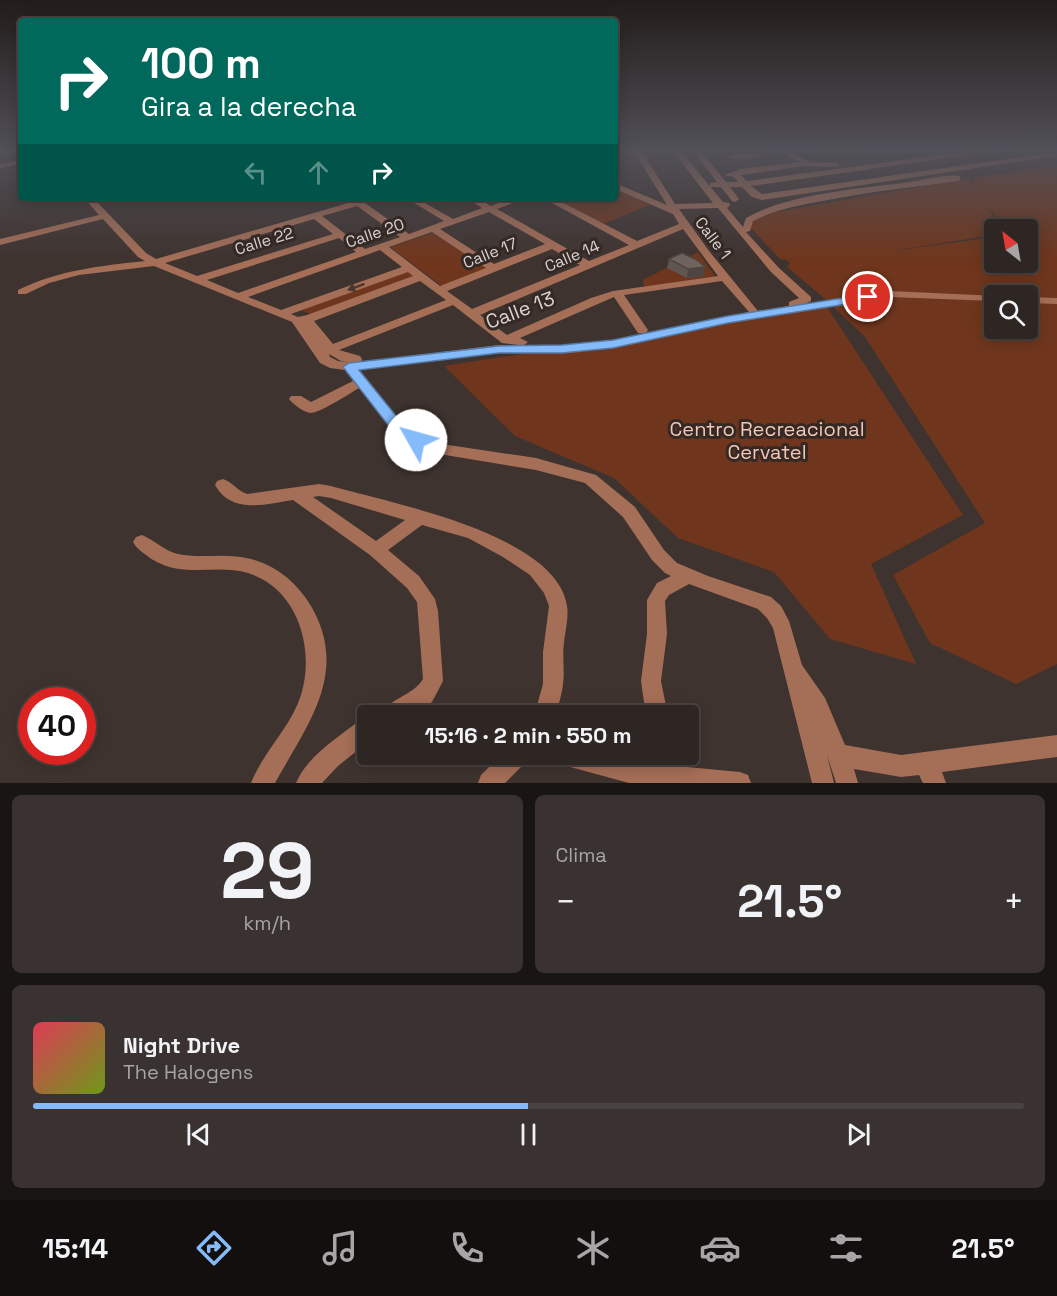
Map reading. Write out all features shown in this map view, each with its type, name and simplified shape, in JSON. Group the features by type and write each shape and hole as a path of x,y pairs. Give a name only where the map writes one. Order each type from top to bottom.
{"street":[{"path":"618,187 655,205 672,208 726,205 755,214"},
{"name":"Calle 1","path":"659,187 684,225 724,278 753,309"},
{"path":"709,187 780,264 825,304"},
{"path":"382,247 506,340 515,343 580,340 680,321 803,302 807,299 770,265 726,205 717,187"},
{"path":"748,187 755,195 762,197 832,187"},
{"path":"871,187 877,190"},
{"path":"739,218 783,209 790,205 900,187"},
{"path":"91,201 142,255 155,263 244,294"},
{"path":"22,292 45,281 78,272 155,263 365,201"},
{"path":"415,201 452,222"},
{"path":"476,201 588,266"},
{"name":"Calle 20","path":"244,294 513,201"},
{"path":"553,201 637,245"},
{"path":"359,203 408,238"},
{"path":"747,229 747,222 755,214"},
{"path":"0,242 105,216"},
{"path":"316,216 364,253"},
{"name":"Calle 14","path":"471,314 684,225"},
{"path":"433,229 494,268"},
{"name":"Calle 22","path":"199,279 340,235"},
{"name":"Calle 17","path":"439,290 552,245"},
{"path":"168,259 211,275 244,294 302,321 335,365 349,367 499,349 562,349 613,344 728,319 890,294 984,298"},
{"path":"285,313 411,267"},
{"path":"302,321 422,276"},
{"name":"Calle 13","path":"324,352 350,359 365,359 506,340 595,300 617,293 724,278"},
{"path":"617,293 642,330"},
{"path":"1038,300 1057,301"},
{"path":"324,352 454,301"},
{"path":"530,330 531,336 541,342"},
{"path":"349,367 400,430 432,448 536,464 590,479 629,512 658,555 670,568 764,603 774,612 782,627 823,783"},
{"path":"296,399 310,408 361,382"},
{"path":"223,485 235,497 243,499 319,490 331,492 418,519 461,529 484,538 536,570 551,589 558,606 553,651 553,684 548,705"},
{"path":"297,494 376,550 419,589 426,599 429,612 433,681 425,695 409,705"},
{"path":"376,550 418,519"},
{"path":"142,542 158,555 174,561 194,564 232,564 258,569 288,588 306,613 315,647 314,684 308,705 262,783"},
{"path":"655,705 651,681 657,634 656,600 663,589 687,576"},
{"path":"791,668 799,674 808,688 838,755 847,783"},
{"path":"307,783 330,758 357,737"},
{"path":"838,755 930,773 1057,746"},
{"path":"489,783 507,765"},
{"path":"602,765 640,776 664,765 740,783"}],"green space":[{"path":"921,187 974,187 976,189 975,187 1057,187 1057,664 1016,684 930,643 893,575 985,523 865,337 787,267 790,264 787,260 780,259 750,227 750,223 765,214"},
{"path":"618,190 650,205 603,224 558,201 618,201"},
{"path":"433,233 487,268 442,286 390,247"},
{"path":"698,252 715,276 644,286 643,280"},
{"path":"407,271 417,277 313,316 302,310"},
{"name":"Centro Recreacional Cervatel","path":"827,307 963,515 871,564 916,664 830,639 774,572 678,538 614,478 515,436 444,366"}],"building":[{"path":"682,253 697,260 705,267 688,269 669,259"}],"route":[{"path":"416,440 400,430 349,367 499,349 562,349 613,344 728,319 868,297"}]}
